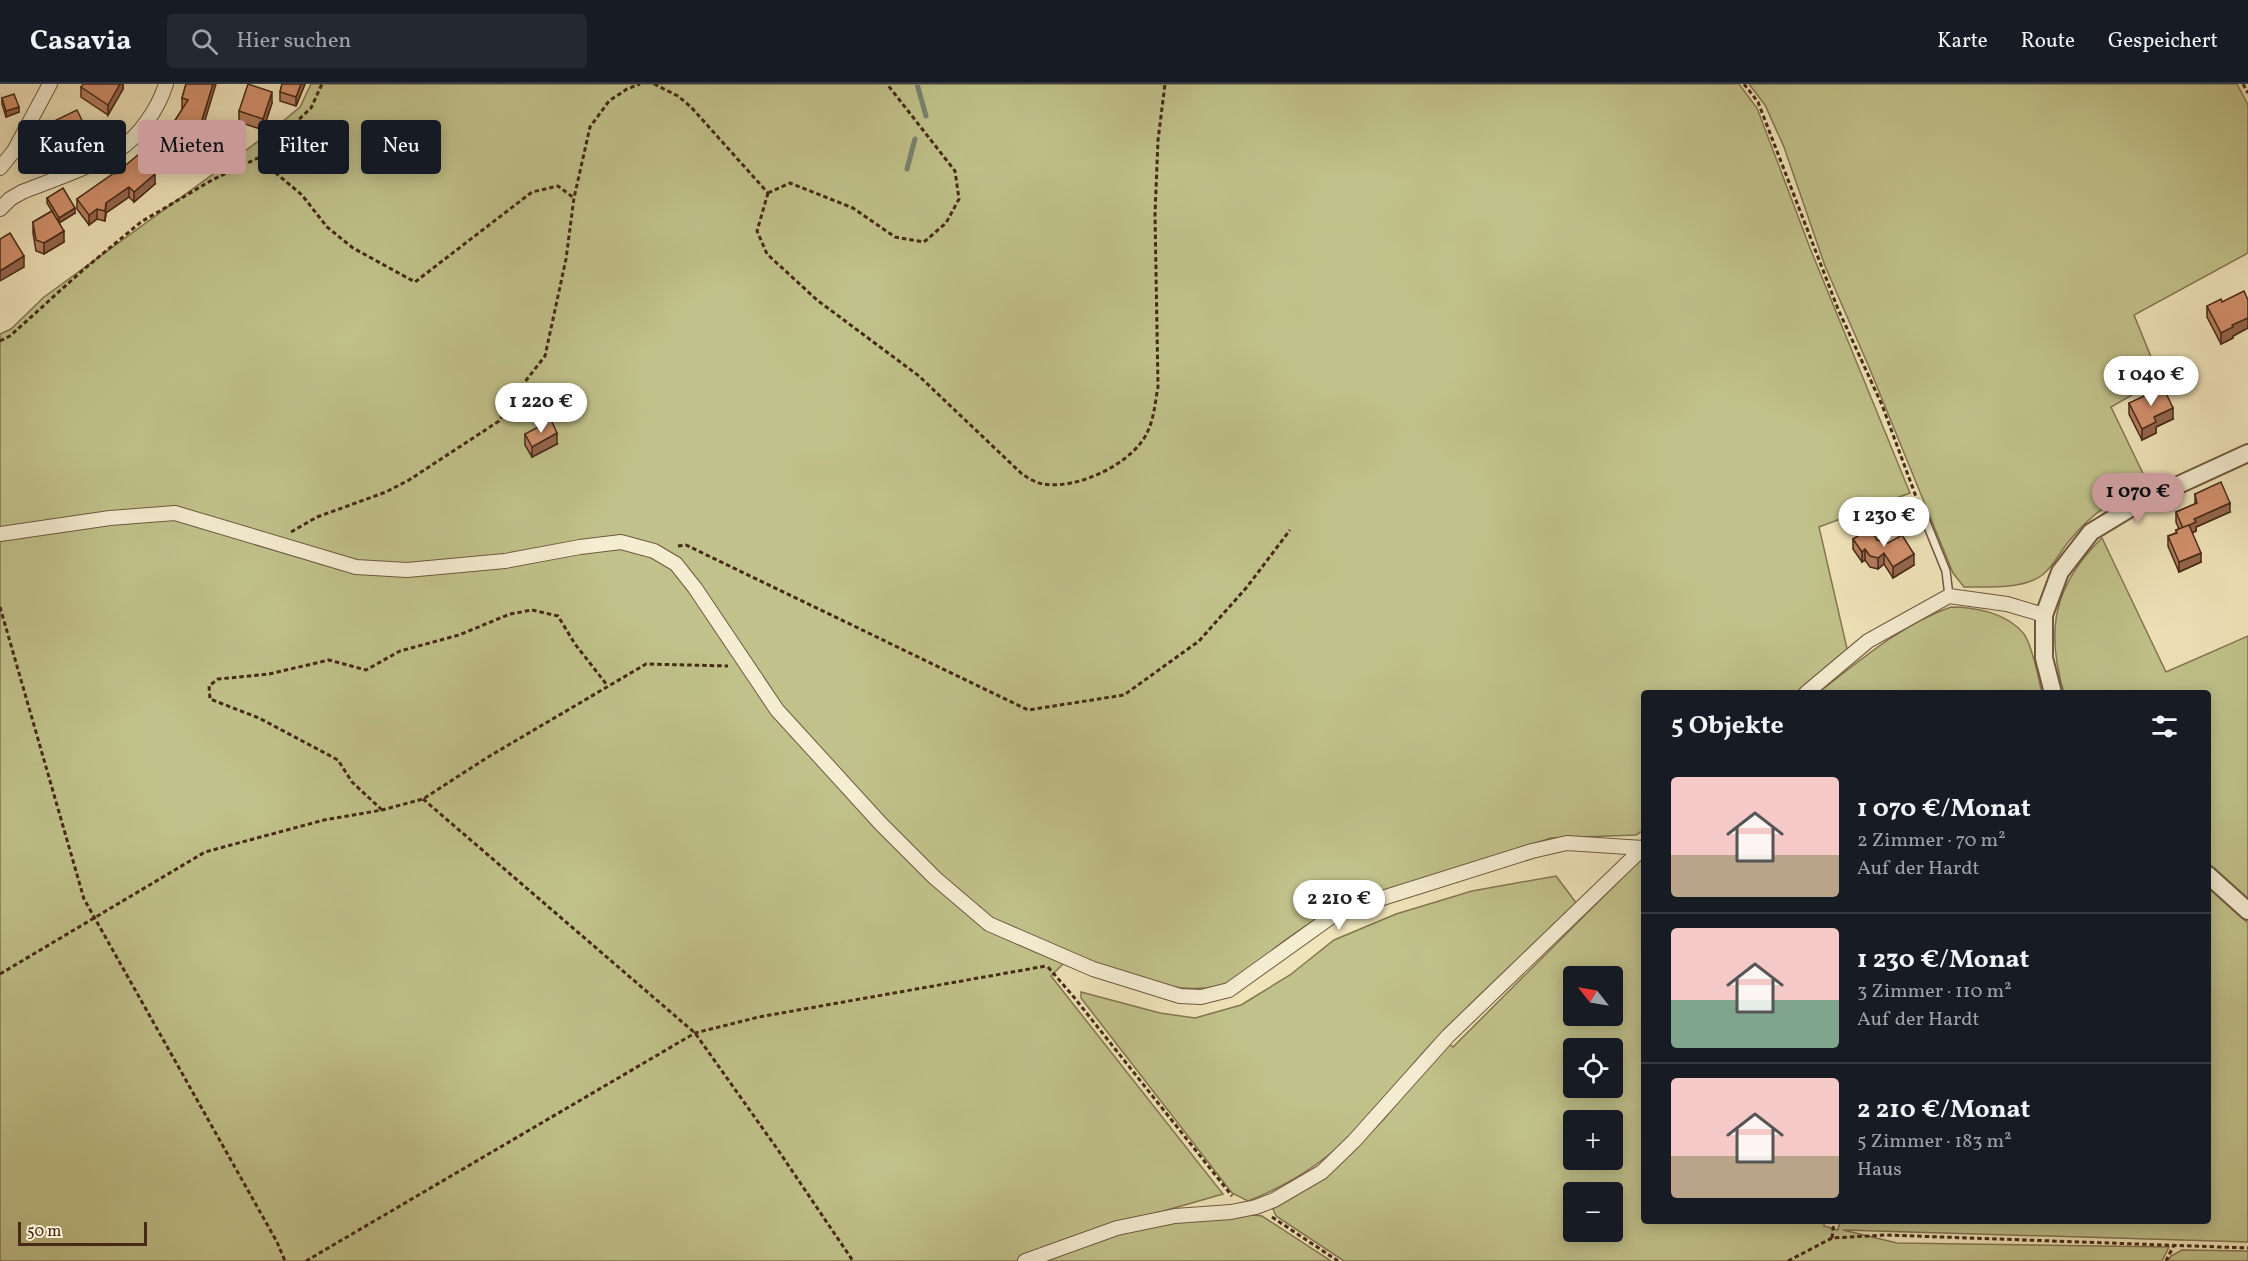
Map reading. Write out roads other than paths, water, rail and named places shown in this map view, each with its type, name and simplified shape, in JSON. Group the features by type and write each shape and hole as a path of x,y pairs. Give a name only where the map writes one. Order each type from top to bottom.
{"street":[{"path":"0,168 14,151 50,84"},
{"path":"0,209 22,192 117,151 141,129 166,84"},
{"path":"2052,690 2044,658 2044,615 2060,572 2091,532 2139,503 2248,453"},
{"path":"0,534 110,518 174,513 356,567 407,570 505,561 621,542 654,551 676,564 695,588 777,710 881,824 935,878 989,924 1093,969 1180,996 1201,997 1229,990 1338,912 1532,851 1567,843 1641,848"},
{"path":"1810,690 1868,641 1949,596 2007,604 2044,615"},
{"path":"1025,1261 1117,1228 1175,1216 1231,1212 1257,1207 1274,1200 1322,1172 1354,1141 1448,1036 1641,850"},
{"path":"2211,878 2248,911"}],"lane":[{"path":"1922,512 1946,571 1949,596"}],"waterway":[{"path":"917,84 926,116"},
{"path":"907,169 915,139"}]}
